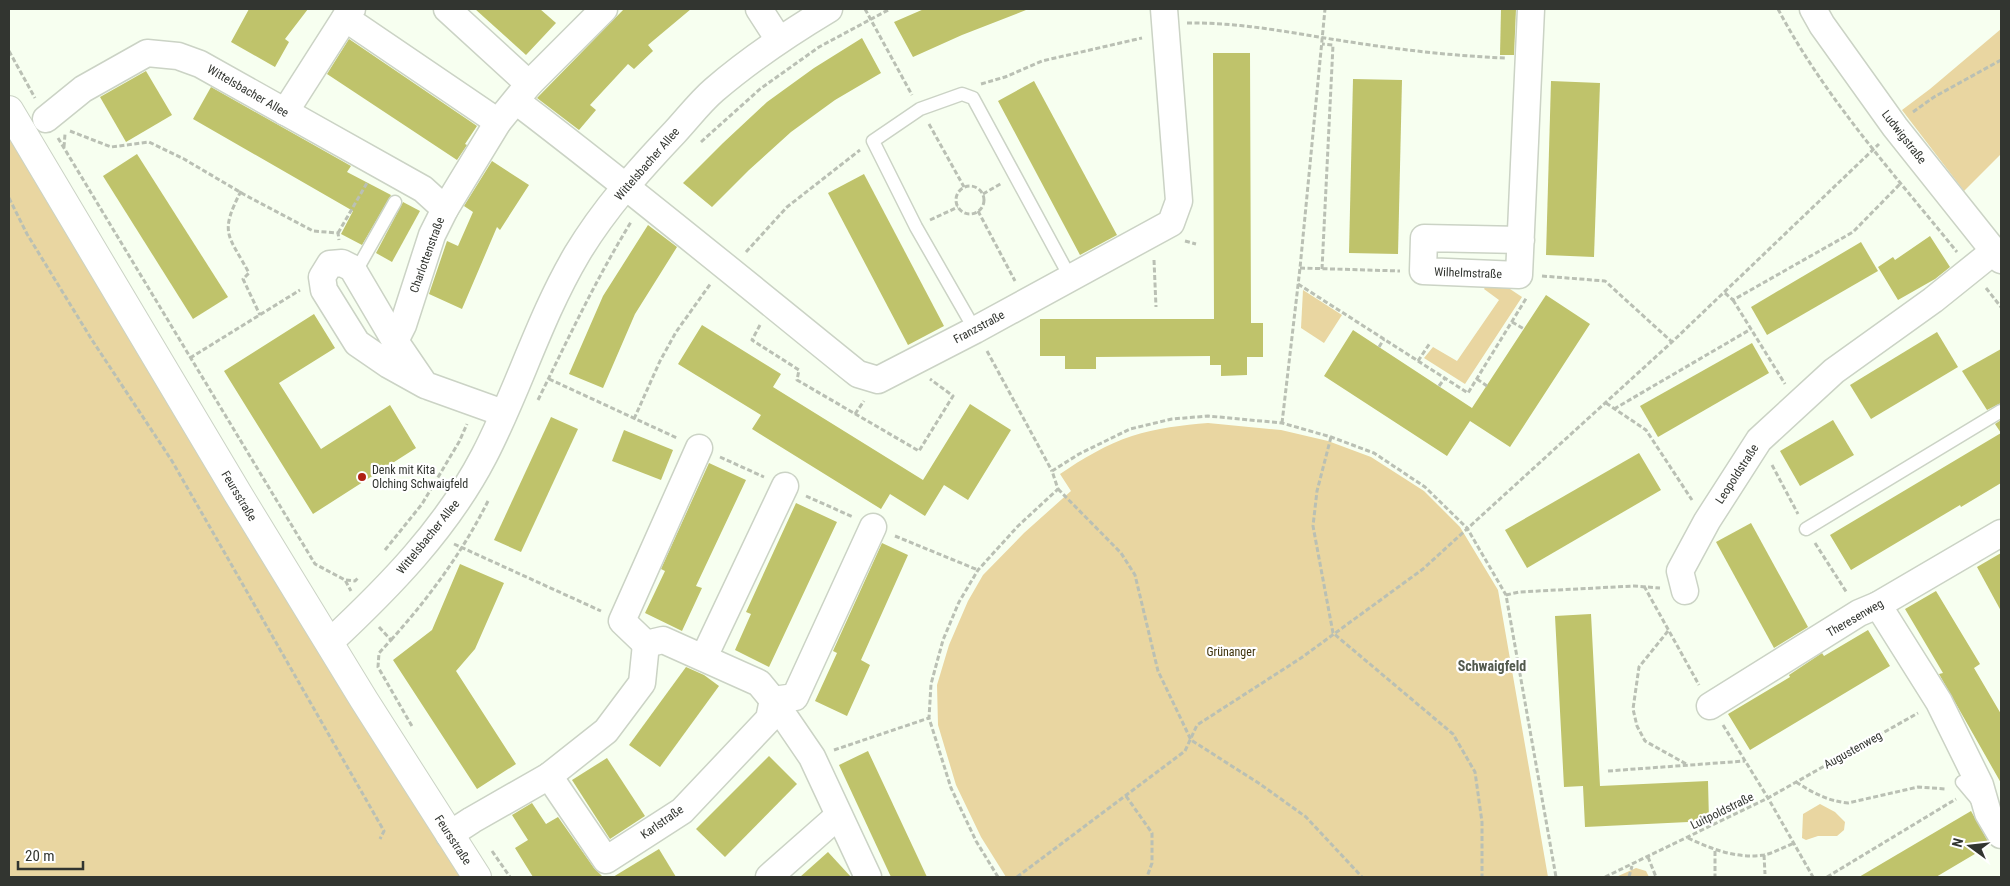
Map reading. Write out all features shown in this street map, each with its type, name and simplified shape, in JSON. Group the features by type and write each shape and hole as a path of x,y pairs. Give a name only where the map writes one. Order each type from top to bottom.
{"street":[{"path":"447,9 523,92 635,193"},
{"name":"Charlottenstraße","path":"395,341 403,325 432,235 445,209 498,122 523,92 604,9"},
{"path":"760,9 780,40"},
{"name":"Wittelsbacher Allee","path":"329,643 364,611 412,560 458,501 484,456 555,297 577,254 635,193 713,90 780,40 829,9"},
{"name":"Wilhelmstraße","path":"1521,240 1424,238 1423,272 1525,283 1521,240 1531,9"},
{"name":"Ludwigstraße","path":"1814,9 1822,25 1895,127 1998,256"},
{"path":"285,112 348,13 498,122"},
{"name":"Franzstraße","path":"635,193 858,374 878,380 975,330 1171,223 1179,201 1164,24"},
{"name":"Wittelsbacher Allee","path":"51,126 83,90 147,52 178,56 200,64 378,163 423,189 445,209"},
{"name":"Feursstraße","path":"9,110 329,643 477,877"},
{"name":"Leopoldstraße","path":"1685,591 1680,571 1706,522 1759,440 1834,372 1933,300 1970,269 1998,256"},
{"path":"424,385 395,341 340,271 324,290 357,343 388,366 424,385 503,413"},
{"path":"646,644 622,621 699,448"},
{"path":"704,657 785,486"},
{"path":"774,700 795,697 873,527"},
{"name":"Theresenweg","path":"1710,706 1860,614 2001,533"},
{"path":"1878,605 1938,702 1994,809 2001,835"},
{"path":"646,644 663,640 759,683 774,700 812,757 868,877"},
{"path":"449,835 549,776 606,731 642,683 646,644"},
{"name":"Karlstraße","path":"549,776 611,869 682,811 769,719 774,700"},
{"path":"769,877 838,816"}],"lane":[{"path":"975,330 916,227 872,141 920,109 962,94 973,98 1070,278"},
{"path":"340,271 395,202"},
{"path":"1806,529 2001,411"},
{"path":"1965,790 1994,809"}],"path":[{"path":"865,9 871,18"},
{"path":"695,148 760,89 819,47 890,9"},
{"path":"1282,423 1300,268 1325,9"},
{"path":"1778,9 1789,30 1841,110 2001,307"},
{"path":"962,94 980,84 1005,77 1042,61 1139,38 1164,24 1224,24 1446,55 1529,59"},
{"path":"1322,44 1333,45 1322,269"},
{"path":"9,51 51,126 315,564 345,580 355,581 362,576"},
{"path":"1912,112 2001,60"},
{"path":"51,126 111,147 149,142 313,231 338,233"},
{"path":"634,419 660,361 676,332 727,268 787,206 872,141"},
{"path":"1017,877 1186,751 1197,725 1301,658 1423,569 1725,293 1874,150"},
{"path":"190,358 260,315 340,271 338,233 378,163"},
{"path":"1734,300 1853,232 1902,183"},
{"path":"965,186 980,189 984,203 978,211 968,214 958,206 956,198 958,192 965,186"},
{"path":"241,191 229,214 227,233 249,273 243,279 260,315"},
{"path":"549,379 607,261 635,193"},
{"path":"9,198 27,234 92,340 172,460 384,831 380,839"},
{"path":"916,227 958,206"},
{"path":"978,211 1026,302"},
{"path":"1152,233 1156,307"},
{"path":"1300,268 1423,272"},
{"path":"1298,284 1468,393 1512,322 1525,283 1605,280 1672,342"},
{"path":"1725,293 1734,300 1798,404"},
{"path":"1512,322 1524,329"},
{"path":"1614,409 1751,329"},
{"path":"975,330 1052,471 1058,489 1121,553 1135,574 1158,670 1191,740 1260,784 1306,817 1362,877"},
{"path":"1379,347 1384,339"},
{"path":"1418,361 1430,343"},
{"path":"524,368 873,527 978,570"},
{"path":"1440,386 1445,378"},
{"path":"1477,379 1487,386"},
{"path":"379,557 422,504 459,442 476,403"},
{"path":"1606,403 1646,430 1706,522"},
{"path":"1052,471 1079,454 1130,429 1172,420 1208,416 1282,423 1331,437 1374,453 1425,487 1467,528 1506,595 1556,877"},
{"path":"1331,437 1317,491 1313,526 1333,633 1453,734 1475,772 1482,822 1482,877"},
{"path":"998,877 976,841 951,788 929,718 931,684 943,640 959,602 978,570 1018,526 1058,489"},
{"path":"462,548 622,621"},
{"path":"345,580 364,611 391,640 379,653 378,666 416,733"},
{"path":"1506,595 1528,592 1644,586 1685,591"},
{"path":"1644,586 1710,706 1768,798"},
{"path":"1668,631 1639,667 1633,709 1637,726 1645,741 1688,765"},
{"name":"Augustenweg","path":"1768,798 1938,702"},
{"path":"812,757 929,718"},
{"path":"1608,771 1745,761"},
{"path":"1796,782 1816,795 1848,803 1918,787 1965,790"},
{"path":"1827,877 1965,790"},
{"path":"1126,796 1152,833 1152,863 1147,877"},
{"name":"Luitpoldstraße","path":"1605,877 1768,798 1813,877"},
{"path":"472,820 510,877"},
{"path":"1688,838 1715,851 1738,854 1764,854 1794,844"},
{"path":"1715,851 1715,876"},
{"path":"1764,854 1765,874"},
{"path":"1648,857 1656,877"},
{"path":"1629,877 1632,865"}],"green space":[{"path":"2001,29 2001,154 1964,191 1902,110"},
{"path":"9,133 162,394 320,654 461,877 9,877"},
{"path":"1489,281 1498,281 1522,297 1465,384 1424,358 1433,347 1457,361 1499,300 1484,289"},
{"path":"1303,290 1342,315 1324,343 1301,328"},
{"name":"Grünanger","path":"1208,423 1281,430 1328,441 1371,457 1424,491 1460,527 1498,590 1548,877 1006,877 981,837 956,785 938,725 937,685 949,645 968,601 983,575 1024,533 1071,491 1060,474 1095,452 1132,436 1170,427"},
{"path":"1820,804 1835,812 1845,822 1844,830 1837,836 1818,836 1806,840 1802,838 1803,814"},
{"path":"1636,868 1646,871 1649,877 1616,877"}],"building":[{"path":"249,9 308,9 285,39 289,42 275,67 231,42"},
{"path":"475,9 540,9 556,23 526,55"},
{"path":"624,9 691,9 648,45 653,51 634,69 628,64 590,105 596,110 579,130 537,98"},
{"path":"924,9 1026,10 913,57 894,22"},
{"path":"1501,9 1516,9 1514,55 1500,55"},
{"path":"862,38 881,73 835,100 791,132 712,207 683,183 767,102 814,68"},
{"path":"349,39 477,126 457,160 327,74"},
{"path":"1213,53 1250,53 1251,323 1263,323 1263,357 1247,357 1247,375 1221,376 1221,365 1210,365 1210,356 1096,357 1096,369 1065,369 1065,356 1040,356 1040,319 1214,319"},
{"path":"146,71 172,115 126,142 100,97"},
{"path":"1353,79 1402,80 1398,254 1349,253"},
{"path":"1034,81 1117,235 1080,255 998,101"},
{"path":"1551,81 1600,83 1594,257 1546,255"},
{"path":"211,87 351,166 347,172 391,195 362,245 341,234 353,211 193,119"},
{"path":"137,154 228,297 193,319 103,176"},
{"path":"492,161 529,185 500,230 497,227 462,309 429,294 447,241 458,246 473,212 464,206"},
{"path":"864,174 944,326 908,345 828,193"},
{"path":"403,202 420,211 392,262 376,253"},
{"path":"648,225 677,247 635,314 603,388 569,374 603,296"},
{"path":"1930,236 1950,267 1935,279 1898,300 1878,267 1893,257 1895,260"},
{"path":"1861,242 1878,271 1767,335 1751,307"},
{"path":"1546,295 1590,324 1510,447 1470,421 1447,456 1324,376 1353,330 1472,408"},
{"path":"314,314 335,348 279,383 321,449 390,405 416,448 313,514 224,371"},
{"path":"702,325 781,374 773,387 923,480 970,404 1011,430 968,500 944,485 925,516 890,494 881,509 752,429 761,415 678,364"},
{"path":"1937,332 1958,367 1871,419 1850,385"},
{"path":"1752,343 1769,373 1658,437 1640,406"},
{"path":"2001,349 2001,403 1987,410 1962,371"},
{"path":"551,417 578,429 521,552 494,540"},
{"path":"1833,420 1854,455 1800,486 1780,451"},
{"path":"2001,420 2001,433 1995,424"},
{"path":"624,430 673,450 661,480 612,461"},
{"path":"2001,433 2001,483 1961,507 1960,505 1851,570 1830,535"},
{"path":"1639,453 1661,490 1527,568 1505,530"},
{"path":"709,463 746,480 696,586 702,588 682,631 645,613 665,571 661,569"},
{"path":"796,503 837,522 769,667 735,650 751,614 746,612"},
{"path":"1751,523 1808,627 1774,648 1716,542"},
{"path":"882,543 908,555 861,660 870,665 847,716 815,701 837,653 833,651"},
{"path":"2001,553 2001,611 1977,567"},
{"path":"460,564 504,583 475,649 456,671 516,764 477,789 393,660 432,630"},
{"path":"1936,591 1980,664 1974,668 2001,714 2001,783 1939,674 1943,673 1905,609"},
{"path":"1591,614 1600,786 1708,781 1709,821 1585,827 1583,786 1564,787 1555,616"},
{"path":"1868,630 1890,666 1750,750 1728,714 1790,677 1789,675 1822,653 1824,656"},
{"path":"686,667 704,675 719,686 660,767 629,745"},
{"path":"868,751 927,877 891,877 839,765"},
{"path":"769,756 797,784 725,857 696,829"},
{"path":"607,758 645,816 610,839 572,780"},
{"path":"532,803 546,824 558,817 594,868 603,877 533,877 515,848 528,840 512,815"},
{"path":"1971,811 1990,845 1936,877 1859,877"},
{"path":"659,849 676,877 613,877"},
{"path":"828,852 851,877 800,877"}],"place":[{"name":"Denk mit Kita Olching Schwaigfeld","path":"362,477"}],"district":[{"name":"Schwaigfeld","path":"1492,666"}]}
